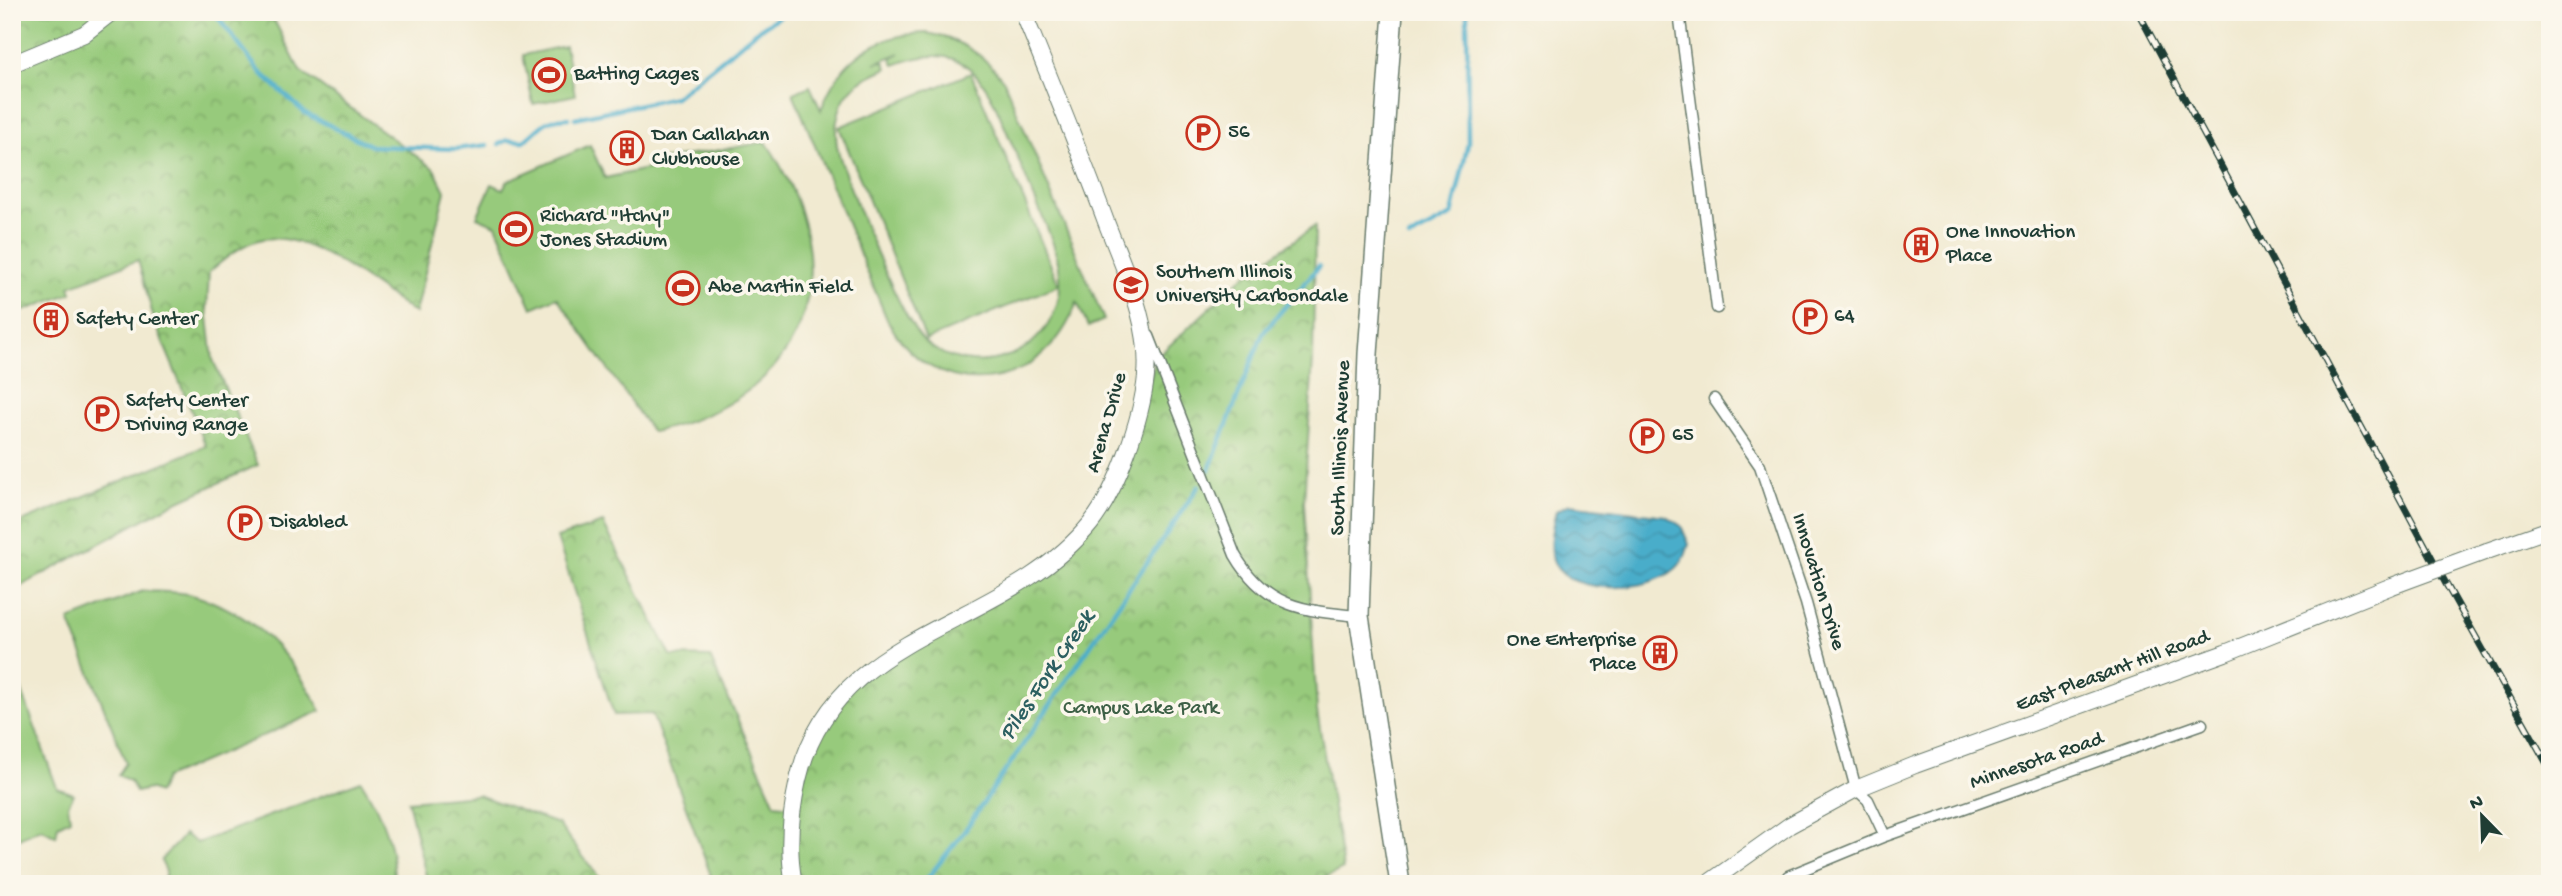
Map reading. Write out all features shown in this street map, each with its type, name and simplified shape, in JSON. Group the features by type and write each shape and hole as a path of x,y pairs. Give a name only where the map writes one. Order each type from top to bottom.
{"highway":[{"name":"South Illinois Avenue","path":"1393,12 1368,354 1359,616 1400,884"}],"street":[{"path":"12,64 84,34 112,12"},
{"name":"Arena Drive","path":"794,884 789,856 792,806 805,750 815,728 832,706 874,665 919,637 984,606 1049,562 1090,523 1114,483 1137,415 1146,375 1140,314 1023,12"},
{"path":"1679,12 1717,308"},
{"path":"1140,314 1235,555 1248,576 1282,603 1359,616"},
{"name":"Innovation Drive","path":"1714,398 1759,466 1806,603 1856,789"},
{"name":"East Pleasant Hill Road","path":"1707,884 1790,825 1856,789 2550,529"},
{"name":"Minnesota Road","path":"1788,876 1885,836 2203,724"},
{"path":"1856,789 1868,800 1885,836"}],"green space":[{"path":"12,12 270,12 300,71 434,169 445,191 415,313 322,252 282,239 263,239 248,244 209,272 207,309 213,360 258,465 170,505 12,591 12,526 206,446 155,323 138,260 70,286 72,293 12,315"},
{"path":"927,33 961,44 980,56 1004,81 1104,320 1088,327 1077,302 1061,333 1040,357 1014,372 986,379 958,377 930,366 906,346 886,317 793,93 810,86 821,110 837,77 848,64 875,45 908,35","holes":["900,53 891,58 894,65 926,56 940,56 964,64 975,73 994,102 1045,223 1060,275 1056,309 1039,336 1011,355 995,360 963,360 943,354 925,342 903,308 864,223 839,154 837,123 842,103 851,89 887,68 884,61 875,63"]},
{"name":"Batting Cages","path":"565,46 575,95 533,104 523,55"},
{"path":"971,73 1059,285 926,340 839,127"},
{"name":"Abe Martin Field","path":"766,142 792,191 807,238 809,282 800,323 780,360 748,391 705,415 652,432 557,297 532,308 496,225 477,217 492,184 503,189 507,181 590,145 605,178 661,166 661,160"},
{"name":"Campus Lake Park","path":"1315,226 1313,359 1304,502 1317,711 1343,869 1312,884 694,884 711,876 652,714 614,715 557,538 603,523 671,656 710,657 775,804 792,806 805,750 852,684 1049,562 1114,483 1157,357 1245,275"},
{"path":"143,591 192,595 235,613 253,625 284,655 321,711 165,778 158,793 149,789 136,792 130,781 118,775 126,763 69,620"},
{"path":"12,664 57,788 74,794 68,805 70,819 58,825 56,836 41,828 12,841"},
{"path":"361,781 385,830 392,856 394,884 163,884 166,871 161,861 184,834 197,843"},
{"path":"478,795 558,824 604,884 428,884 408,801"}],"water":[{"path":"1569,504 1666,516 1681,526 1689,544 1685,557 1670,573 1638,585 1601,587 1569,578 1554,563 1551,533 1556,511"}],"waterway":[{"path":"214,12 259,71 305,113 371,146 456,149 487,145"},
{"path":"575,118 675,97 758,30 786,12"},
{"name":"Piles Fork Creek","path":"1409,238 1452,215 1468,143 1467,12"},
{"path":"499,144 507,140 524,141 544,124 569,118"},
{"name":"Piles Fork Creek","path":"1209,470 1263,333 1319,266"},
{"name":"Piles Fork Creek","path":"923,884 963,833 1199,486"}],"railway":[{"path":"2138,12 2446,584 2550,769"}],"place":[{"name":"Batting Cages","path":"549,75"},
{"name":"56","path":"1203,133"},
{"name":"Dan Callahan Clubhouse","path":"627,148"},
{"name":"Richard \"Itchy\" Jones Stadium","path":"516,229"},
{"name":"One Innovation Place","path":"1921,245"},
{"name":"Southern Illinois University Carbondale","path":"1131,285"},
{"name":"Abe Martin Field","path":"683,288"},
{"name":"64","path":"1810,317"},
{"name":"Safety Center","path":"51,320"},
{"name":"Safety Center Driving Range","path":"102,414"},
{"name":"65","path":"1647,436"},
{"name":"Disabled","path":"245,523"},
{"name":"One Enterprise Place","path":"1660,653"}]}
